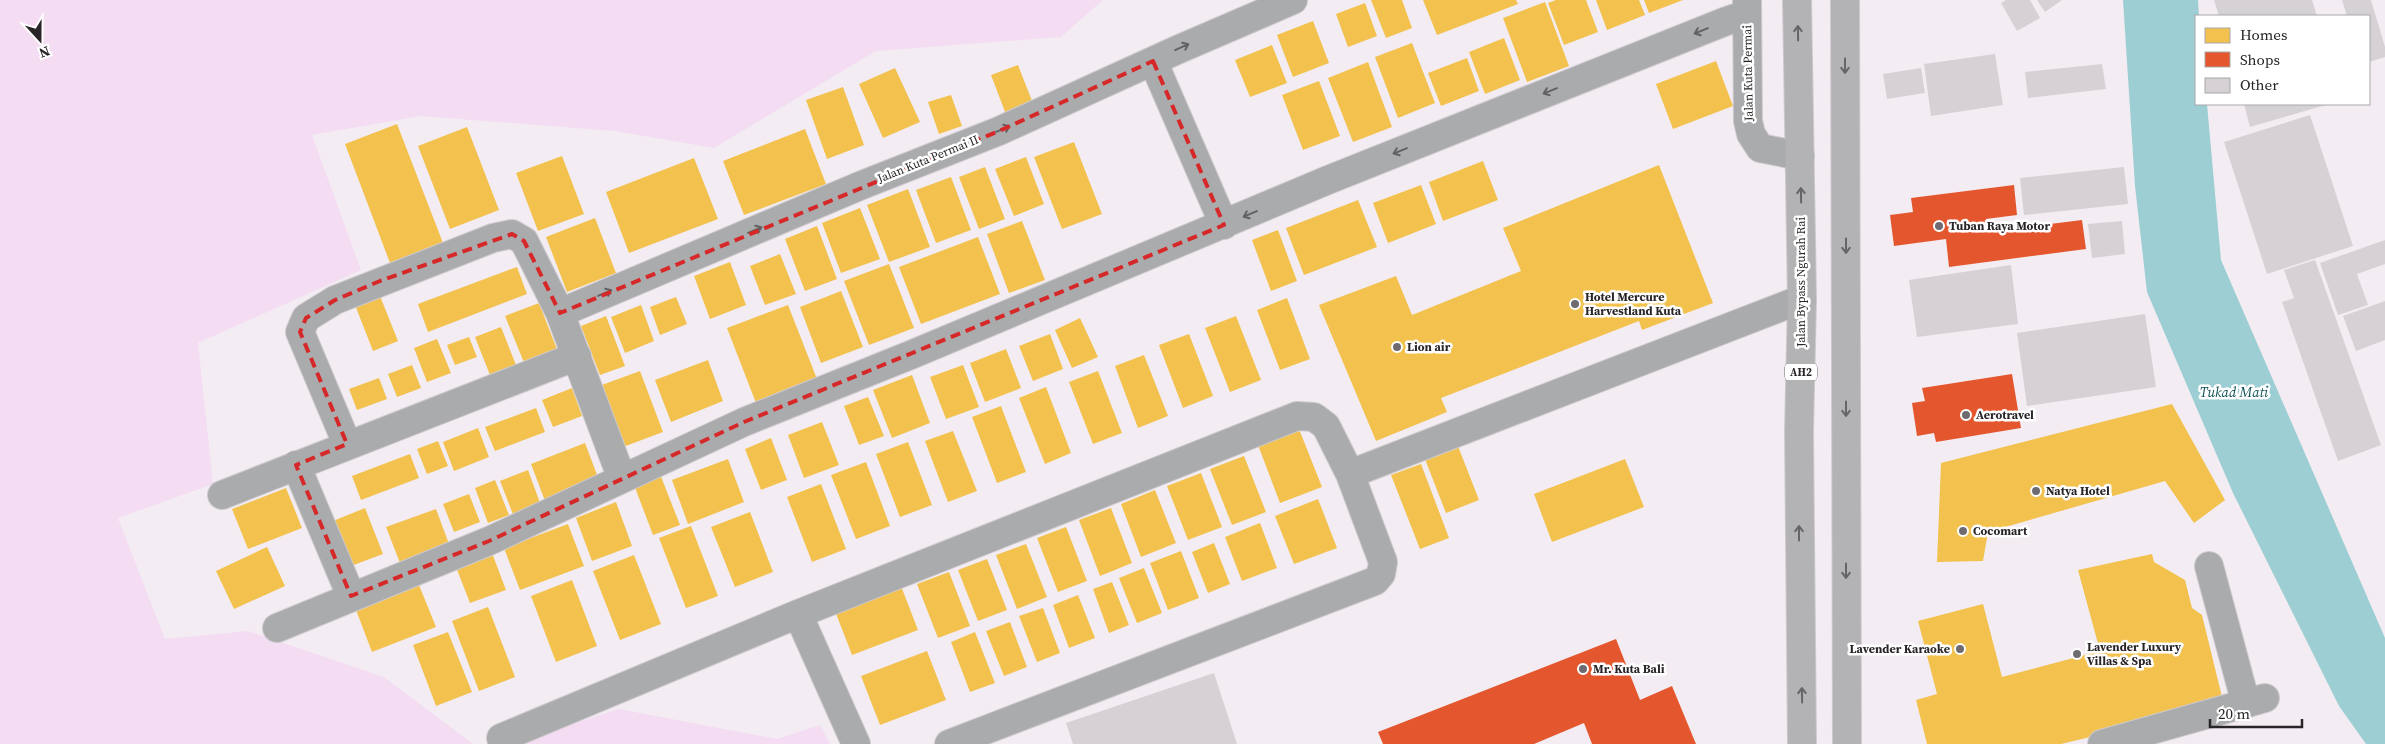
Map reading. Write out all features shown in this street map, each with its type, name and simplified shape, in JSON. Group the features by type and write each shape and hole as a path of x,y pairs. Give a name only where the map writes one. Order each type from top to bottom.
{"highway":[{"name":"Jalan Bypass Ngurah Rai","path":"1797,0 1802,299 1799,431 1802,744"},
{"path":"1845,0 1847,744"}],"street":[{"name":"Jalan Kuta Permai II","path":"560,312 862,185 999,131 1293,0"},
{"path":"277,628 351,596 489,541 744,422 913,354 1337,176 1724,22 1747,7"},
{"name":"Jalan Kuta Permai","path":"1747,7 1748,120 1751,134 1760,148 1800,156"},
{"path":"1154,61 1224,224"},
{"path":"347,444 300,332 306,318 316,310 380,281 493,238 512,234 524,241 560,312 622,479"},
{"path":"1350,474 1802,299"},
{"path":"222,495 347,444 577,356"},
{"path":"501,738 798,614 1297,416 1314,417 1326,426 1350,474 1383,562 1381,574 1375,581 949,744"},
{"path":"296,465 351,596"},
{"path":"2102,744 2255,701 2209,566"},
{"path":"798,614 856,744"}],"highlighted area":[{"path":"1153,61 1224,225 744,422 489,541 351,596 296,465 347,444 300,332 306,318 335,300 380,281 512,234 524,241 560,313 999,131"}],"shaded area":[{"path":"0,0 1103,0 1061,37 876,51 714,148 614,131 421,116 312,135 361,270 198,343 213,484 118,518 165,639 248,631 384,677 473,744 0,744"},
{"path":"619,709 777,739 820,725 830,744 510,744"}],"water":[{"name":"Tukad Mati","path":"2123,0 2198,0 2199,15 2195,15 2195,105 2207,105 2221,260 2385,638 2385,744 2366,744 2339,706 2233,493 2147,292 2135,186"}],"building: Homes":[{"path":"1371,0 1402,0 1412,28 1386,38"},
{"path":"1423,0 1516,0 1518,4 1437,35"},
{"path":"1556,0 1586,0 1598,32 1564,45 1548,3"},
{"path":"1596,0 1639,0 1645,15 1607,30"},
{"path":"1644,0 1683,0 1649,13"},
{"path":"1545,2 1569,66 1527,82 1503,18"},
{"path":"1365,3 1377,36 1348,47 1336,14"},
{"path":"1313,21 1329,63 1293,77 1277,35"},
{"path":"1504,38 1520,80 1485,94 1469,52"},
{"path":"1412,43 1435,103 1398,118 1375,57"},
{"path":"1272,45 1287,83 1250,97 1235,60"},
{"path":"1467,58 1479,91 1441,106 1428,73"},
{"path":"1716,61 1733,106 1673,129 1656,84"},
{"path":"1368,62 1392,127 1353,142 1328,78"},
{"path":"1018,65 1034,106 1007,117 991,75"},
{"path":"895,68 920,122 883,138 859,84"},
{"path":"1319,81 1340,136 1303,150 1282,95"},
{"path":"843,87 864,145 827,159 806,100"},
{"path":"951,95 962,126 939,134 928,102"},
{"path":"397,124 443,243 390,263 345,144"},
{"path":"467,127 499,210 450,229 418,146"},
{"path":"805,129 826,184 744,215 723,161"},
{"path":"1074,142 1102,214 1062,229 1034,157"},
{"path":"562,156 584,214 538,231 516,173"},
{"path":"1026,157 1044,204 1014,216 995,169"},
{"path":"694,158 718,219 629,253 606,192"},
{"path":"1483,161 1498,200 1443,221 1429,182"},
{"name":"Hotel Mercure Harvestland Kuta","path":"1659,165 1713,303 1642,330 1639,321 1441,398 1447,412 1376,441 1319,305 1396,276 1412,315 1521,271 1503,228"},
{"path":"985,167 1005,219 979,229 959,177"},
{"path":"951,177 971,230 936,243 916,190"},
{"path":"1421,185 1436,224 1388,243 1373,203"},
{"path":"908,189 930,247 889,262 867,205"},
{"path":"1358,200 1377,247 1304,275 1286,228"},
{"path":"860,208 880,259 841,273 822,223"},
{"path":"595,218 616,273 567,292 546,237"},
{"path":"1022,221 1045,280 1009,293 987,234"},
{"path":"817,226 837,279 805,291 785,239"},
{"path":"1278,230 1297,281 1271,291 1252,240"},
{"path":"978,237 1000,294 921,324 899,267"},
{"path":"780,254 796,294 765,305 750,266"},
{"path":"730,262 746,305 710,319 694,276"},
{"path":"889,264 914,328 869,345 844,281"},
{"path":"517,267 527,294 428,332 418,304"},
{"path":"841,291 863,347 821,363 800,307"},
{"path":"380,296 398,341 373,351 355,305"},
{"path":"676,297 687,324 660,335 650,307"},
{"path":"1287,298 1310,359 1280,370 1257,310"},
{"path":"539,303 558,352 525,365 505,316"},
{"path":"641,305 654,341 625,353 611,317"},
{"path":"788,305 817,379 756,403 727,328"},
{"path":"606,316 625,366 600,375 581,326"},
{"path":"1236,316 1261,380 1230,392 1205,328"},
{"path":"1080,318 1098,357 1072,368 1055,330"},
{"path":"501,327 516,365 490,375 475,337"},
{"path":"1050,334 1063,369 1033,381 1019,346"},
{"path":"1189,334 1213,396 1183,408 1159,345"},
{"path":"469,337 477,357 455,365 447,345"},
{"path":"437,339 451,373 427,382 414,348"},
{"path":"1006,349 1021,388 985,402 970,363"},
{"path":"1144,355 1168,416 1138,428 1115,366"},
{"path":"708,360 723,401 671,422 655,380"},
{"path":"412,365 421,388 397,397 388,374"},
{"path":"963,365 979,407 946,419 930,377"},
{"path":"640,371 663,432 623,447 599,386"},
{"path":"1098,371 1122,433 1093,444 1069,382"},
{"path":"912,375 930,423 892,438 873,390"},
{"path":"379,378 387,399 357,410 349,389"},
{"path":"1046,387 1071,453 1045,464 1019,398"},
{"path":"572,388 582,416 553,427 542,400"},
{"path":"868,397 884,436 859,445 844,406"},
{"name":"Natya Hotel","path":"2172,404 2225,500 2194,523 2165,481 1988,532 1983,561 1937,562 1941,463"},
{"path":"1001,406 1026,472 997,483 972,417"},
{"path":"536,408 545,432 495,451 485,427"},
{"path":"822,422 839,465 804,478 788,435"},
{"path":"478,428 489,457 454,471 443,442"},
{"path":"1299,429 1322,487 1280,503 1258,445"},
{"path":"953,431 977,491 948,502 925,441"},
{"path":"771,438 787,480 761,490 745,449"},
{"path":"438,441 448,466 427,474 417,449"},
{"path":"1456,441 1479,500 1446,513 1423,454"},
{"path":"908,442 932,505 900,517 876,454"},
{"path":"585,443 599,480 545,501 531,464"},
{"path":"410,454 419,478 361,500 352,476"},
{"path":"1244,456 1266,512 1232,525 1210,469"},
{"path":"728,459 744,502 688,524 672,480"},
{"path":"1625,459 1644,507 1552,542 1534,494"},
{"path":"866,462 890,526 856,539 831,475"},
{"path":"1421,464 1449,538 1420,549 1391,475"},
{"path":"528,470 543,511 516,522 500,481"},
{"path":"1201,473 1222,527 1188,540 1167,486"},
{"path":"660,474 680,525 653,535 634,485"},
{"path":"495,480 509,515 488,523 475,488"},
{"path":"821,484 846,549 812,562 787,497"},
{"path":"286,488 302,528 248,549 232,509"},
{"path":"1155,490 1176,543 1141,557 1121,504"},
{"path":"469,494 480,522 454,532 443,504"},
{"path":"1318,499 1337,548 1294,564 1275,516"},
{"path":"616,502 632,546 592,561 576,518"},
{"path":"365,508 383,554 351,566 333,521"},
{"path":"1111,508 1132,563 1100,576 1079,520"},
{"path":"436,509 449,544 400,563 386,527"},
{"path":"750,512 773,572 735,587 711,527"},
{"path":"1260,523 1277,568 1242,581 1225,537"},
{"path":"568,524 584,566 520,590 504,548"},
{"path":"691,526 718,596 686,608 659,538"},
{"path":"1066,527 1087,581 1058,592 1037,538"},
{"path":"1214,543 1230,584 1208,593 1192,552"},
{"path":"1026,544 1047,597 1017,609 996,555"},
{"path":"267,547 285,586 234,609 216,571"},
{"path":"1181,551 1199,598 1168,610 1150,563"},
{"path":"492,553 506,590 470,603 456,567"},
{"path":"2152,554 2154,562 2185,580 2192,608 2202,615 2224,705 2061,744 1927,744 1916,700 1937,694 1918,621 1983,604 2002,677 2100,651 2078,570"},
{"path":"634,555 661,624 620,640 593,571"},
{"path":"987,559 1007,610 978,621 958,570"},
{"path":"1144,568 1162,613 1137,623 1119,578"},
{"path":"949,572 970,626 938,638 917,584"},
{"path":"572,580 597,646 556,662 531,596"},
{"path":"1112,582 1129,625 1109,633 1093,589"},
{"path":"419,585 436,627 372,652 356,610"},
{"path":"901,586 918,630 852,655 835,611"},
{"path":"1078,595 1095,638 1069,648 1053,605"},
{"path":"488,607 515,677 479,691 452,621"},
{"path":"1043,608 1060,653 1037,662 1019,616"},
{"path":"1010,622 1027,667 1004,676 986,631"},
{"path":"448,632 472,692 436,706 413,645"},
{"path":"975,632 995,683 970,692 951,642"},
{"path":"927,651 946,700 880,725 861,676"}],"building: Shops":[{"name":"Tuban Raya Motor","path":"2014,185 2017,215 1986,219 1987,232 2082,220 2086,249 1949,267 1946,239 1894,246 1890,215 1913,212 1911,198"},
{"name":"Aerotravel","path":"2012,374 2021,428 1936,442 1934,433 1917,436 1912,403 1925,401 1922,388"},
{"name":"Mr. Kuta Bali","path":"1616,639 1640,700 1672,686 1696,744 1592,744 1584,723 1534,744 1383,744 1378,732"}],"building: Other":[{"path":"2006,0 2030,0 2040,18 2017,31 2001,3"},
{"path":"2037,0 2062,0 2045,12"},
{"path":"2214,0 2312,0 2317,15 2219,15"},
{"path":"2342,0 2371,0 2385,47 2385,57 2370,62 2370,15 2347,15"},
{"path":"1995,54 2003,105 1931,116 1924,64"},
{"path":"2102,64 2106,89 2028,98 2025,72"},
{"path":"1921,68 1925,93 1887,99 1883,74"},
{"path":"2244,105 2326,105 2250,127"},
{"path":"2310,115 2353,246 2267,274 2224,142"},
{"path":"2124,167 2128,204 2024,215 2020,178"},
{"path":"2122,221 2125,254 2092,258 2088,224"},
{"path":"2385,240 2385,264 2357,274 2368,305 2338,315 2320,263"},
{"path":"2315,260 2381,445 2338,461 2282,302 2294,298 2284,270"},
{"path":"2011,265 2018,324 1917,337 1909,280"},
{"path":"2385,301 2385,340 2356,351 2343,316"},
{"path":"2145,314 2156,387 2027,406 2017,333"},
{"path":"1214,673 1237,744 1073,744 1066,723"}],"place":[{"name":"Tuban Raya Motor","path":"1939,226"},
{"name":"Hotel Mercure Harvestland Kuta","path":"1575,304"},
{"name":"Lion air","path":"1397,347"},
{"name":"Aerotravel","path":"1966,415"},
{"name":"Natya Hotel","path":"2036,491"},
{"name":"Cocomart","path":"1963,531"},
{"name":"Lavender Karaoke","path":"1960,649"},
{"name":"Lavender Luxury Villas & Spa","path":"2077,654"},
{"name":"Mr. Kuta Bali","path":"1583,669"}]}
